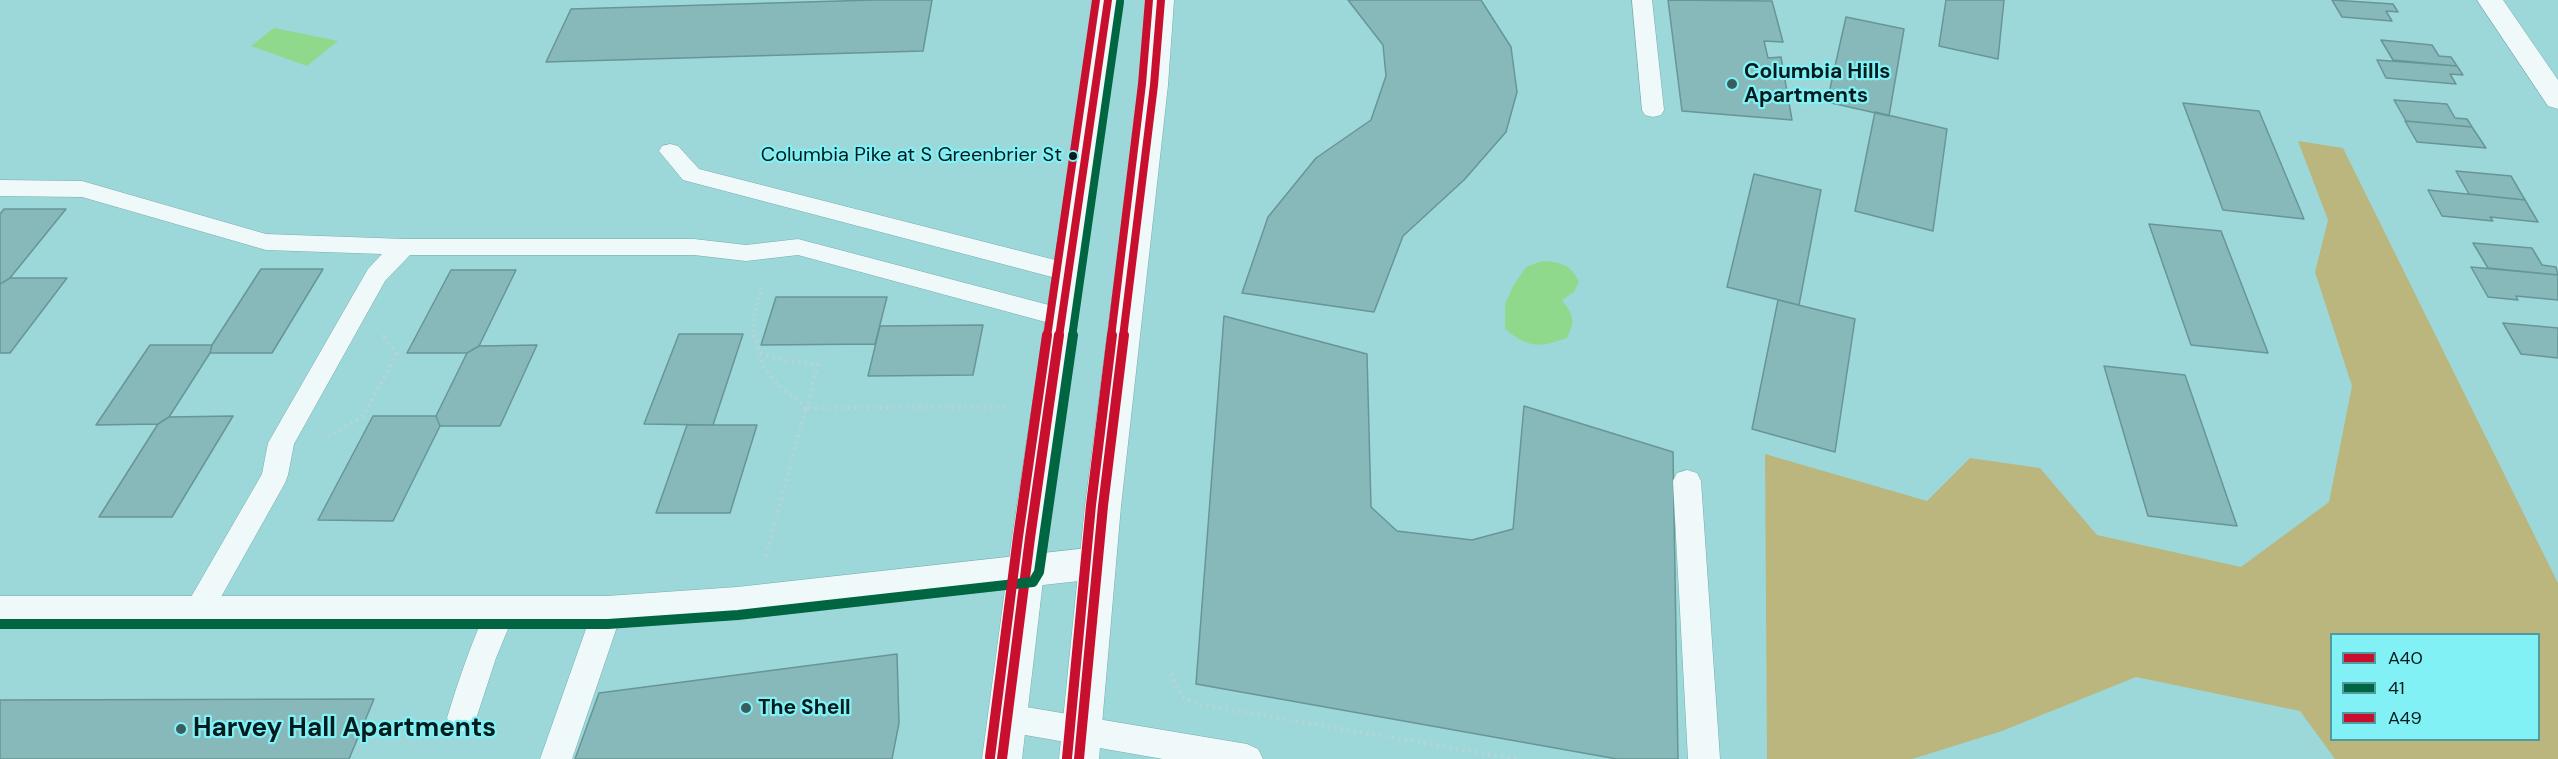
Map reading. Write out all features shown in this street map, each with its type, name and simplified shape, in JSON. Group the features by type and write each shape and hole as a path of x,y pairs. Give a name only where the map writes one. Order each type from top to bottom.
{"main road":[{"path":"1002,759 1034,510 1071,273 1108,0"},
{"path":"1080,745 1097,563 1154,85 1161,0"},
{"path":"2490,0 2558,100"},
{"path":"0,612 197,614 608,612 737,603 1097,563"}],"lane":[{"path":"1642,0 1653,110"},
{"path":"670,150 691,175 1071,273"},
{"path":"0,188 82,189 266,242 404,247 694,247 729,255 766,254 798,247 1064,318"},
{"path":"197,614 275,475 281,443 376,275 404,247"},
{"path":"1687,481 1704,759"},
{"path":"462,718 481,658 500,612"},
{"path":"556,759 608,612"},
{"path":"1008,718 1080,745 1247,759"}],"path":[{"path":"766,254 766,272 752,328 764,367 778,384 806,408 1006,406"},
{"path":"761,354 788,361 818,364 766,556"},
{"path":"1171,674 1181,696 1196,704 1518,759"}],"shaded area":[{"path":"274,28 338,41 307,66 251,46"},
{"path":"2298,141 2343,148 2558,583 2558,759 2335,759 2300,711 2136,677 2002,731 1912,759 1767,759 1765,454 1927,501 1970,458 2040,468 2097,535 2241,567 2329,502 2352,386 2315,272 2328,220"},
{"path":"1542,261 1564,265 1572,271 1579,282 1574,292 1562,300 1572,318 1572,327 1567,338 1541,345 1520,340 1505,329 1505,304 1513,286 1526,267"}],"building":[{"path":"932,0 923,51 546,62 571,9"},
{"path":"1348,0 1481,0 1511,47 1517,92 1506,132 1464,180 1403,236 1374,312 1242,293 1268,217 1316,158 1371,120 1386,76 1383,45"},
{"name":"Columbia Hills Apartments","path":"1668,0 1772,1 1783,42 1764,41 1768,58 1781,57 1792,120 1682,111"},
{"path":"1946,0 2004,0 1998,59 1939,46"},
{"path":"2332,0 2393,4 2398,12 2386,11 2392,21 2342,17"},
{"path":"1846,17 1904,29 1889,116 1827,102"},
{"path":"2381,40 2432,45 2439,56 2451,57 2457,66 2393,60"},
{"path":"2377,60 2457,66 2463,75 2450,74 2456,84 2386,78"},
{"path":"2394,100 2447,104 2455,118 2467,119 2472,127 2406,121"},
{"path":"2183,103 2259,111 2304,219 2223,210"},
{"path":"1875,112 1947,129 1933,231 1855,211"},
{"path":"2405,121 2472,127 2486,148 2417,142"},
{"path":"2456,171 2511,176 2525,200 2469,194"},
{"path":"1754,174 1821,190 1799,305 1727,287"},
{"path":"2428,190 2525,200 2538,222 2490,217 2493,221 2442,216"},
{"path":"4,209 66,209 10,278 0,284 0,214"},
{"path":"2149,224 2221,231 2268,353 2191,345"},
{"path":"2473,243 2532,248 2542,265 2556,267 2558,275 2488,268"},
{"path":"2471,267 2558,275 2558,300 2516,296 2518,300 2488,297"},
{"path":"261,269 323,269 272,353 210,353 212,345"},
{"path":"451,270 516,270 479,346 467,353 407,353"},
{"path":"10,278 67,278 10,353 0,353 0,284"},
{"path":"776,297 887,297 875,344 761,345"},
{"path":"1778,300 1855,319 1835,452 1752,429"},
{"path":"1224,316 1367,354 1371,507 1397,531 1472,540 1513,529 1524,406 1673,452 1678,759 1617,759 1196,684"},
{"path":"2503,323 2558,328 2558,358 2521,354"},
{"path":"983,325 973,375 868,376 880,326"},
{"path":"679,334 743,334 713,425 644,424"},
{"path":"150,345 212,345 210,353 169,417 158,424 96,425"},
{"path":"537,345 500,426 440,426 436,416 467,353 479,346"},
{"path":"2104,366 2185,375 2237,526 2148,516"},
{"path":"233,416 172,517 99,517 158,424 169,417"},
{"path":"373,416 436,416 440,426 393,521 318,520"},
{"path":"687,425 757,425 730,513 656,513"},
{"name":"The Shell","path":"897,654 899,723 892,759 575,759 599,693"},
{"name":"Harvey Hall Apartments","path":"374,699 349,759 0,759 0,700"}],"transit line":[{"name":"A49","path":"990,757 1018,537 1096,0"},
{"name":"A40","path":"1002,759 1030,538 1108,0"},
{"name":"A49","path":"1067,758 1091,505 1142,84 1149,0"},
{"name":"A40","path":"1079,759 1103,506 1154,85 1161,0"},
{"name":"41","path":"0,624 608,624 738,615 1033,582 1039,572 1120,2"}],"place":[{"name":"Columbia Hills Apartments","path":"1732,84"},
{"name":"Columbia Pike at S Greenbrier St","path":"1073,156"},
{"name":"The Shell","path":"746,708"},
{"name":"Harvey Hall Apartments","path":"181,729"}]}
